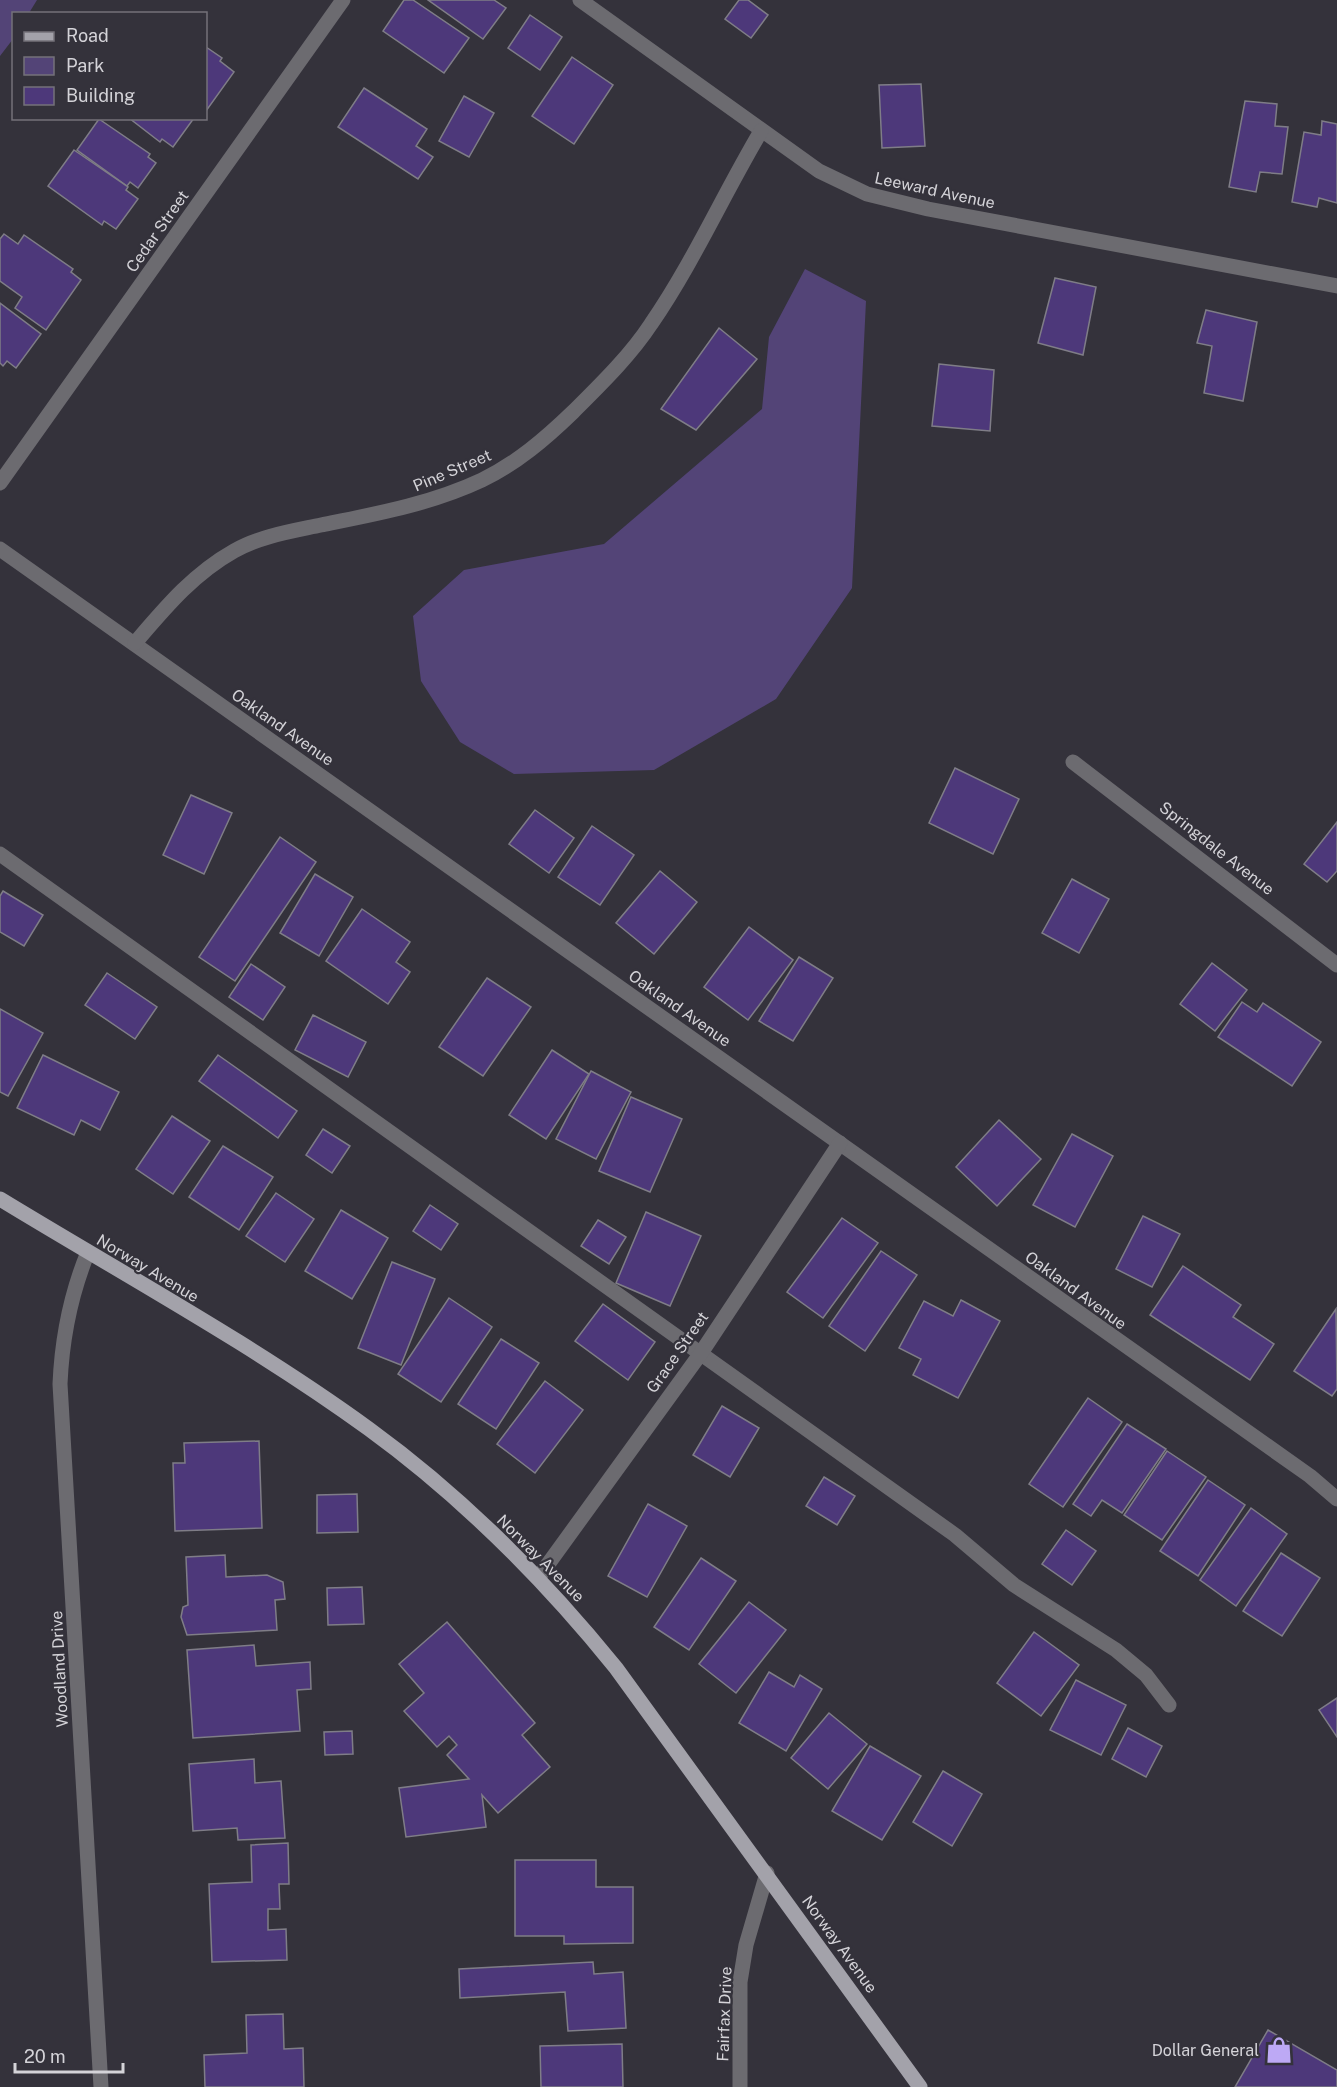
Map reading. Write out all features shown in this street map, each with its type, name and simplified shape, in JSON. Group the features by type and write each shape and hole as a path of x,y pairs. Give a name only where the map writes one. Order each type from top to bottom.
{"main road":[{"name":"Norway Avenue","path":"0,1199 233,1339 369,1429 471,1513 579,1621 616,1668 767,1873 920,2087"}],"street":[{"name":"Cedar Street","path":"0,483 343,0"},
{"name":"Leeward Avenue","path":"580,0 761,131 842,184 895,202 1337,286"},
{"name":"Pine Street","path":"135,643 169,601 204,571 236,550 274,536 415,505 482,480 515,462 547,438 618,366 650,327 695,252 761,131"},
{"name":"Oakland Avenue","path":"0,549 1310,1476 1337,1499"},
{"name":"Springdale Avenue","path":"1074,762 1337,964"},
{"path":"0,854 955,1535 1014,1585 1116,1650 1146,1675 1169,1705"},
{"name":"Grace Street","path":"538,1578 700,1353 840,1143"},
{"name":"Woodland Drive","path":"88,1252 69,1307 62,1341 60,1384 101,2087"},
{"name":"Fairfax Drive","path":"740,2087 740,1982 746,1945 767,1873"}],"green space":[{"path":"0,0 37,0 30,12 12,12 12,40 0,56"},
{"path":"805,269 866,301 852,588 776,699 654,770 514,774 460,742 421,681 413,616 464,570 604,544 762,409 769,337"}],"building":[{"path":"404,0 413,0 469,38 444,73 383,31"},
{"path":"428,0 494,0 506,8 483,39"},
{"path":"739,0 748,0 768,15 751,38 725,19"},
{"path":"530,15 562,37 540,70 508,48"},
{"path":"207,48 222,58 220,61 234,72 207,110"},
{"path":"572,57 613,85 574,144 532,116"},
{"path":"921,84 925,146 882,148 879,85"},
{"path":"364,88 427,129 416,146 433,157 418,179 338,127"},
{"path":"464,96 494,113 469,157 439,141"},
{"path":"1245,101 1277,104 1275,126 1288,127 1282,174 1260,172 1256,192 1229,187"},
{"path":"100,120 150,154 148,157 156,163 138,188 130,182 127,186 77,150"},
{"path":"132,120 193,120 173,147 162,139 160,142"},
{"path":"1322,121 1337,124 1337,203 1319,198 1317,207 1292,202 1304,132 1321,135"},
{"path":"74,150 128,187 126,190 138,199 116,229 104,221 102,225 48,186"},
{"path":"4,234 18,244 24,235 73,269 71,272 81,280 46,330 15,308 22,297 0,281 0,239"},
{"path":"1055,278 1096,287 1083,355 1038,343"},
{"path":"0,303 41,334 16,368 7,361 3,366 0,363"},
{"path":"1206,310 1257,322 1243,401 1204,393 1212,346 1197,343"},
{"path":"719,328 757,359 696,430 661,409"},
{"path":"939,364 994,370 990,431 932,426"},
{"path":"955,768 1019,799 993,854 929,823"},
{"path":"191,795 232,813 204,874 163,855"},
{"path":"535,810 574,838 549,873 509,844"},
{"path":"1337,822 1337,871 1327,882 1304,864"},
{"path":"592,826 634,855 600,905 558,877"},
{"path":"280,837 316,862 235,981 199,957"},
{"path":"660,871 697,902 654,954 616,923"},
{"path":"315,874 353,897 319,956 280,933"},
{"path":"1072,879 1109,899 1079,953 1042,933"},
{"path":"3,891 43,915 24,946 0,932 0,896"},
{"path":"362,909 410,942 396,962 410,972 388,1004 326,961"},
{"path":"749,927 793,960 748,1020 704,987"},
{"path":"799,957 833,978 793,1041 759,1021"},
{"path":"1212,963 1247,990 1215,1031 1180,1004"},
{"path":"251,964 285,987 263,1020 229,997"},
{"path":"107,973 157,1007 135,1039 85,1005"},
{"path":"487,978 531,1007 483,1076 439,1047"},
{"path":"1242,1002 1257,1012 1263,1003 1321,1042 1292,1086 1218,1037"},
{"path":"0,1009 43,1033 8,1096 0,1092"},
{"path":"313,1015 366,1042 348,1077 295,1050"},
{"path":"552,1050 589,1074 546,1139 509,1115"},
{"path":"43,1055 119,1092 100,1130 81,1120 74,1135 17,1108"},
{"path":"218,1055 297,1111 278,1138 199,1081"},
{"path":"591,1071 631,1092 596,1159 556,1139"},
{"path":"631,1097 682,1119 650,1192 599,1171"},
{"path":"172,1116 210,1141 173,1194 136,1169"},
{"path":"999,1120 1041,1159 997,1206 956,1167"},
{"path":"323,1129 350,1146 332,1173 306,1155"},
{"path":"1072,1134 1113,1156 1075,1227 1033,1205"},
{"path":"223,1146 273,1177 239,1230 189,1197"},
{"path":"276,1193 314,1219 285,1262 246,1236"},
{"path":"430,1205 458,1224 441,1250 413,1231"},
{"path":"341,1210 388,1238 352,1299 305,1271"},
{"path":"646,1212 701,1236 670,1306 616,1283"},
{"path":"1143,1216 1180,1234 1152,1287 1116,1269"},
{"path":"842,1218 878,1243 823,1318 787,1292"},
{"path":"598,1220 626,1237 609,1264 581,1246"},
{"path":"881,1251 917,1275 865,1351 829,1326"},
{"path":"392,1262 435,1279 401,1365 358,1348"},
{"path":"1183,1266 1241,1305 1233,1317 1274,1344 1250,1380 1150,1315"},
{"path":"449,1298 492,1327 441,1402 398,1374"},
{"path":"961,1300 1000,1321 958,1398 913,1375 921,1359 899,1348 924,1301 953,1316"},
{"path":"603,1304 655,1342 628,1380 575,1341"},
{"path":"1336,1309 1337,1389 1332,1396 1294,1371"},
{"path":"501,1339 539,1363 496,1429 458,1404"},
{"path":"545,1381 583,1410 535,1473 497,1444"},
{"path":"1088,1398 1122,1422 1063,1507 1029,1484"},
{"path":"722,1406 759,1428 730,1477 693,1455"},
{"path":"1127,1424 1166,1449 1122,1513 1102,1500 1091,1516 1073,1504"},
{"path":"259,1441 262,1528 175,1531 173,1463 185,1463 184,1443"},
{"path":"1167,1451 1206,1477 1162,1540 1124,1515"},
{"path":"824,1477 855,1496 837,1525 806,1506"},
{"path":"1208,1480 1245,1505 1198,1576 1160,1551"},
{"path":"357,1494 358,1532 317,1533 317,1495"},
{"path":"648,1504 687,1526 647,1597 608,1576"},
{"path":"1251,1508 1287,1534 1236,1606 1200,1580"},
{"path":"1066,1530 1096,1551 1072,1585 1042,1564"},
{"path":"1281,1553 1320,1578 1282,1636 1243,1611"},
{"path":"225,1555 226,1577 267,1575 283,1582 285,1599 275,1600 277,1630 187,1635 181,1617 183,1607 188,1605 186,1557"},
{"path":"701,1558 736,1581 689,1650 654,1627"},
{"path":"362,1587 364,1624 328,1625 327,1588"},
{"path":"749,1602 786,1630 736,1693 699,1664"},
{"path":"447,1622 535,1723 522,1735 550,1767 498,1813 482,1795 486,1827 406,1837 399,1788 469,1779 447,1755 457,1745 449,1736 437,1747 404,1711 424,1693 399,1664"},
{"path":"1034,1632 1079,1665 1041,1716 997,1683"},
{"path":"254,1645 256,1666 310,1662 311,1689 297,1690 300,1731 193,1738 187,1650"},
{"path":"769,1672 794,1687 800,1675 822,1689 786,1751 739,1723"},
{"path":"1076,1680 1126,1705 1101,1755 1050,1730"},
{"path":"1337,1698 1337,1737 1319,1710"},
{"path":"829,1713 867,1744 828,1789 791,1758"},
{"path":"1128,1728 1162,1746 1146,1777 1112,1759"},
{"path":"352,1731 353,1754 325,1755 324,1732"},
{"path":"870,1746 921,1776 882,1840 832,1811"},
{"path":"254,1759 255,1783 281,1781 285,1838 238,1840 237,1828 193,1831 189,1764"},
{"path":"943,1771 982,1794 952,1846 913,1822"},
{"path":"288,1843 289,1884 279,1884 280,1909 268,1909 268,1930 286,1929 287,1960 212,1962 209,1884 252,1882 251,1845"},
{"path":"515,1860 596,1860 596,1887 633,1887 633,1943 564,1944 564,1936 515,1936"},
{"path":"593,1962 594,1974 623,1972 626,2028 568,2031 565,1992 460,1998 459,1969"},
{"path":"283,2014 284,2049 303,2048 304,2087 205,2087 204,2055 247,2053 246,2015"},
{"name":"Dollar General","path":"1268,2030 1337,2070 1337,2087 1235,2087"},
{"path":"622,2044 623,2087 541,2087 540,2046"}],"place":[{"name":"Dollar General","path":"1279,2050"}]}
